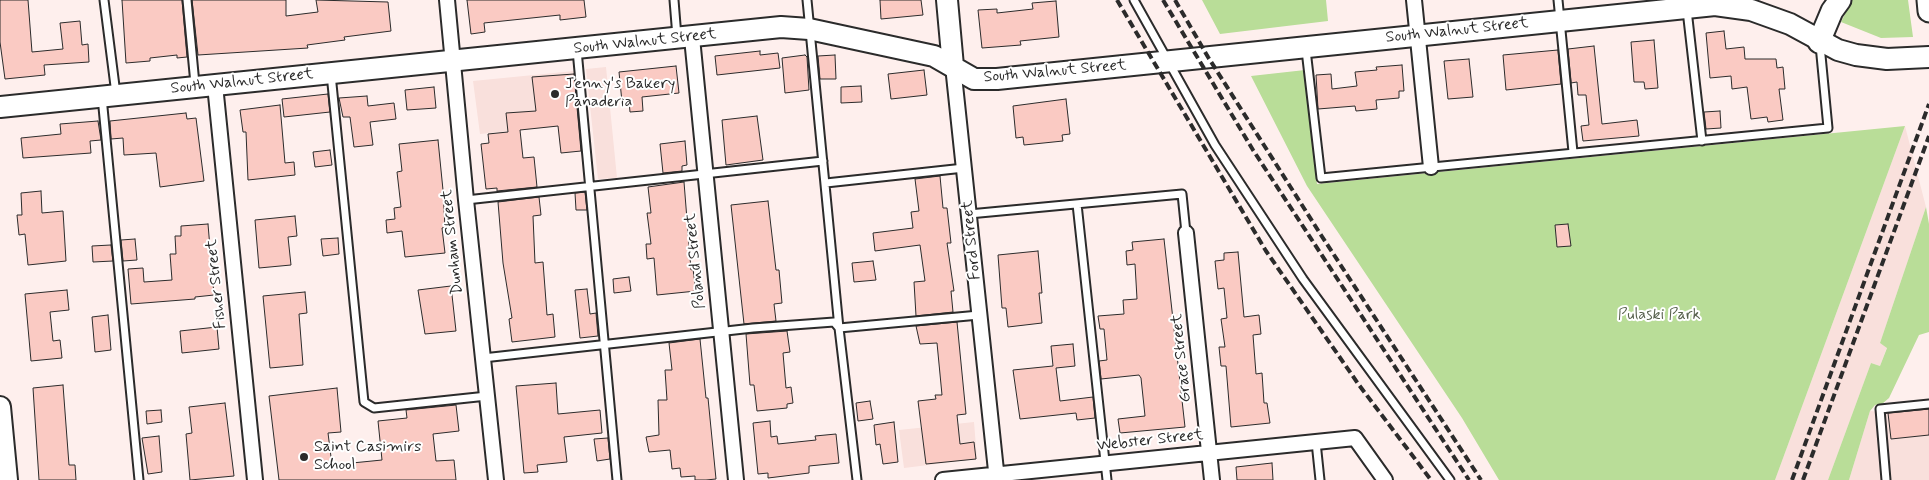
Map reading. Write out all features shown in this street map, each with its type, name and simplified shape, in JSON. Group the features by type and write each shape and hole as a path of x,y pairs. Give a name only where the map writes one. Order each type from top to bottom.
{"main road":[{"path":"1820,42 1840,0"},
{"path":"1928,0 1929,11"}],"street":[{"name":"Dunham Street","path":"447,0 496,480"},
{"name":"Ford Street","path":"947,0 997,477"},
{"path":"1414,0 1431,167"},
{"name":"South Walnut Street","path":"0,107 781,27 809,29 934,56 974,80 998,80 1417,36 1686,4 1715,5 1752,10 1790,24 1820,42 1856,55 1887,58 1929,56"},
{"name":"Poland Street","path":"684,38 705,173 736,480"},
{"name":"Fisher Street","path":"205,86 255,480"},
{"name":"Grace Street","path":"1186,233 1212,480"},
{"path":"0,407 7,480"},
{"name":"Webster Street","path":"943,480 997,477 1350,438 1359,441 1385,480"}],"lane":[{"path":"104,0 109,96 139,480"},
{"path":"187,0 205,86"},
{"path":"674,0 684,38"},
{"path":"807,0 839,328 857,480"},
{"path":"1134,0 1170,61 1215,145 1303,279 1450,480"},
{"path":"1558,0 1573,152"},
{"path":"1686,4 1702,141"},
{"path":"1306,47 1321,178 1828,128 1820,42"},
{"path":"577,49 617,480"},
{"path":"331,74 364,402 374,408 487,396"},
{"path":"466,200 823,161"},
{"path":"826,183 964,168"},
{"path":"969,214 1182,194 1186,233"},
{"path":"1077,204 1107,480"},
{"path":"839,328 979,315"},
{"path":"483,358 721,332 834,322 839,328"},
{"path":"1886,480 1880,409 1929,404"},
{"path":"1316,442 1320,480"}],"shaded area":[{"path":"606,67 617,178 598,179 586,69"},
{"path":"574,71 579,124 480,134 473,81"},
{"path":"1905,126 1926,207 1880,343 1887,347 1880,366 1871,363 1828,480 1775,480"},
{"path":"1929,408 1929,480 1849,480 1870,411 1888,413"},
{"path":"974,422 977,459 904,468 899,430"}],"green space":[{"path":"1202,0 1326,0 1328,21 1220,34"},
{"path":"1852,0 1908,0 1913,37 1881,38 1841,22"},
{"name":"Pulaski Park","path":"1305,70 1317,184 1905,126 1775,480 1499,480 1462,418 1307,186 1251,76"},
{"path":"1926,207 1929,224 1929,332 1919,335 1889,398 1882,404 1875,405 1870,411 1849,480 1828,480 1871,363 1880,366 1887,348 1880,343"}],"building":[{"path":"0,0 28,0 32,52 63,49 60,23 80,21 82,45 88,44 89,62 44,65 45,75 5,79 0,42"},
{"path":"122,0 182,0 187,57 177,58 177,55 150,58 150,61 126,63"},
{"path":"192,0 286,0 286,16 318,12 316,0 388,2 391,31 344,37 345,40 307,45 308,48 198,55"},
{"path":"467,0 584,0 586,17 560,20 560,15 484,23 485,32 471,34"},
{"path":"880,0 921,0 923,15 881,19"},
{"path":"1056,1 1059,37 1020,41 1021,45 982,48 978,10 997,9 997,13 1033,9 1032,3"},
{"path":"1724,31 1726,49 1744,47 1745,59 1776,59 1777,68 1783,67 1785,89 1779,89 1783,120 1768,122 1767,117 1751,119 1747,87 1732,89 1731,76 1710,78 1706,33"},
{"path":"1654,40 1658,88 1645,89 1644,82 1634,82 1631,42"},
{"path":"1594,46 1602,124 1637,120 1639,136 1583,141 1581,126 1589,125 1586,95 1578,95 1577,82 1571,83 1568,49"},
{"path":"1558,50 1561,84 1506,90 1503,55"},
{"path":"760,51 760,55 778,53 780,68 717,75 715,56"},
{"path":"805,55 807,57 809,90 785,93 782,58"},
{"path":"835,55 836,79 820,79 818,56"},
{"path":"1469,59 1473,97 1448,99 1444,61"},
{"path":"1402,65 1404,91 1399,91 1399,98 1376,100 1377,109 1356,111 1355,106 1318,109 1316,75 1331,74 1332,89 1357,86 1355,72 1377,70 1376,67"},
{"path":"676,66 679,93 642,97 643,111 630,112 629,101 622,102 619,72"},
{"path":"924,70 927,95 891,99 888,74"},
{"path":"574,74 581,151 561,153 558,126 520,130 523,158 534,157 537,187 497,191 497,188 486,189 481,144 489,143 488,134 508,132 506,113 536,111 532,77"},
{"path":"861,86 862,102 841,103 841,87"},
{"path":"434,87 436,108 407,110 405,90"},
{"path":"328,94 330,112 284,117 282,99"},
{"path":"367,96 368,106 394,103 396,119 370,122 373,145 354,147 350,117 343,117 339,98"},
{"path":"1066,99 1070,134 1062,135 1063,141 1024,145 1023,137 1016,138 1013,106"},
{"path":"280,105 285,163 294,162 295,175 248,180 246,132 243,132 240,110"},
{"path":"1720,111 1721,128 1706,129 1704,112"},
{"path":"186,113 187,119 196,118 204,181 160,187 156,153 124,155 123,138 111,139 110,121"},
{"path":"757,116 763,160 726,165 722,120"},
{"path":"98,121 101,140 90,141 91,153 23,158 21,138 61,134 60,124"},
{"path":"438,140 443,190 445,227 442,228 445,253 405,257 402,231 387,233 386,220 395,219 394,208 401,207 397,172 402,171 399,144"},
{"path":"685,141 687,165 682,166 682,171 663,173 660,144"},
{"path":"330,150 332,165 315,167 313,152"},
{"path":"940,176 943,208 947,208 951,243 947,243 954,291 951,291 953,312 916,316 914,282 925,281 920,245 875,251 873,233 913,228 911,212 919,211 915,179"},
{"path":"684,182 691,270 693,269 696,291 657,295 654,258 647,259 646,244 651,244 647,213 651,213 648,187"},
{"path":"41,191 42,213 63,211 66,261 28,265 25,234 19,235 17,215 22,215 21,193"},
{"path":"585,192 587,210 576,210 575,193"},
{"path":"539,197 541,215 533,216 535,263 543,262 547,315 553,314 555,337 512,342 509,319 512,318 503,263 498,202"},
{"path":"768,201 776,270 779,270 782,303 774,304 776,321 744,324 731,205"},
{"path":"295,216 297,236 288,237 291,265 259,268 255,220"},
{"path":"208,224 214,295 195,297 195,299 131,304 128,269 143,268 144,282 172,280 170,254 176,254 175,236 181,236 181,226"},
{"path":"1568,224 1571,246 1557,247 1555,225"},
{"path":"338,238 339,254 323,256 321,239"},
{"path":"135,239 137,260 123,261 121,240"},
{"path":"1164,239 1185,427 1120,433 1118,419 1145,416 1141,378 1139,375 1101,379 1099,361 1107,360 1104,329 1100,329 1098,316 1124,314 1123,300 1137,299 1135,264 1127,265 1126,251 1133,250 1132,242"},
{"path":"111,245 113,261 93,262 92,246"},
{"path":"1038,251 1042,293 1039,293 1042,323 1008,327 1006,308 1002,308 998,255"},
{"path":"1238,252 1244,317 1259,315 1261,334 1253,335 1256,374 1262,373 1264,403 1267,403 1270,423 1231,427 1226,366 1221,366 1219,347 1225,347 1221,319 1227,318 1224,288 1218,289 1215,261 1224,260 1224,253"},
{"path":"873,261 876,280 854,282 852,263"},
{"path":"629,277 631,291 614,293 613,279"},
{"path":"451,286 456,331 425,334 418,290"},
{"path":"587,289 590,314 596,313 598,336 580,338 575,290"},
{"path":"67,290 69,310 50,312 53,341 60,340 62,358 31,361 25,294"},
{"path":"305,292 307,313 299,314 303,365 270,368 263,296"},
{"path":"108,315 111,350 95,352 92,317"},
{"path":"957,322 966,414 957,415 960,444 974,442 976,459 926,464 918,401 936,399 935,395 942,395 937,343 920,344 916,326"},
{"path":"217,327 219,349 182,353 180,331"},
{"path":"787,331 790,352 783,353 786,388 791,387 793,403 787,404 787,408 757,411 754,385 750,385 746,334"},
{"path":"700,339 716,479 706,480 695,480 695,476 681,477 680,468 672,469 670,450 649,452 646,437 659,435 658,400 667,400 665,370 672,370 669,343"},
{"path":"1073,344 1075,366 1056,368 1060,401 1093,397 1095,418 1077,420 1076,413 1020,419 1013,370 1053,366 1051,346"},
{"path":"556,383 558,414 600,410 602,433 564,437 567,462 537,465 538,472 524,473 516,386"},
{"path":"63,385 69,465 75,465 76,480 39,480 33,388"},
{"path":"337,388 341,432 328,433 332,465 382,460 378,421 407,418 406,410 456,405 459,431 433,434 436,461 454,460 456,480 279,480 269,396"},
{"path":"870,401 873,419 858,421 856,403"},
{"path":"225,403 234,476 190,480 186,434 192,433 189,407"},
{"path":"1929,409 1929,435 1891,439 1888,413"},
{"path":"161,410 162,422 147,424 146,411"},
{"path":"770,421 771,437 777,436 778,444 816,440 815,436 836,434 839,463 809,466 809,473 768,478 768,473 758,474 753,423"},
{"path":"894,422 898,462 883,464 880,444 876,445 874,425"},
{"path":"159,436 162,472 148,474 142,438"},
{"path":"608,438 610,459 597,461 594,439"},
{"path":"1272,463 1273,480 1237,480 1236,467"}],"railway":[{"path":"1117,0 1266,251 1359,385 1431,480"},
{"path":"1163,0 1253,150 1469,480"},
{"path":"1175,0 1208,57 1321,235 1481,480"},
{"path":"1792,480 1929,104"},
{"path":"1803,480 1929,136"}],"place":[{"name":"Jenny's Bakery Panaderia","path":"555,94"},
{"name":"Saint Casimirs School","path":"304,457"}]}
